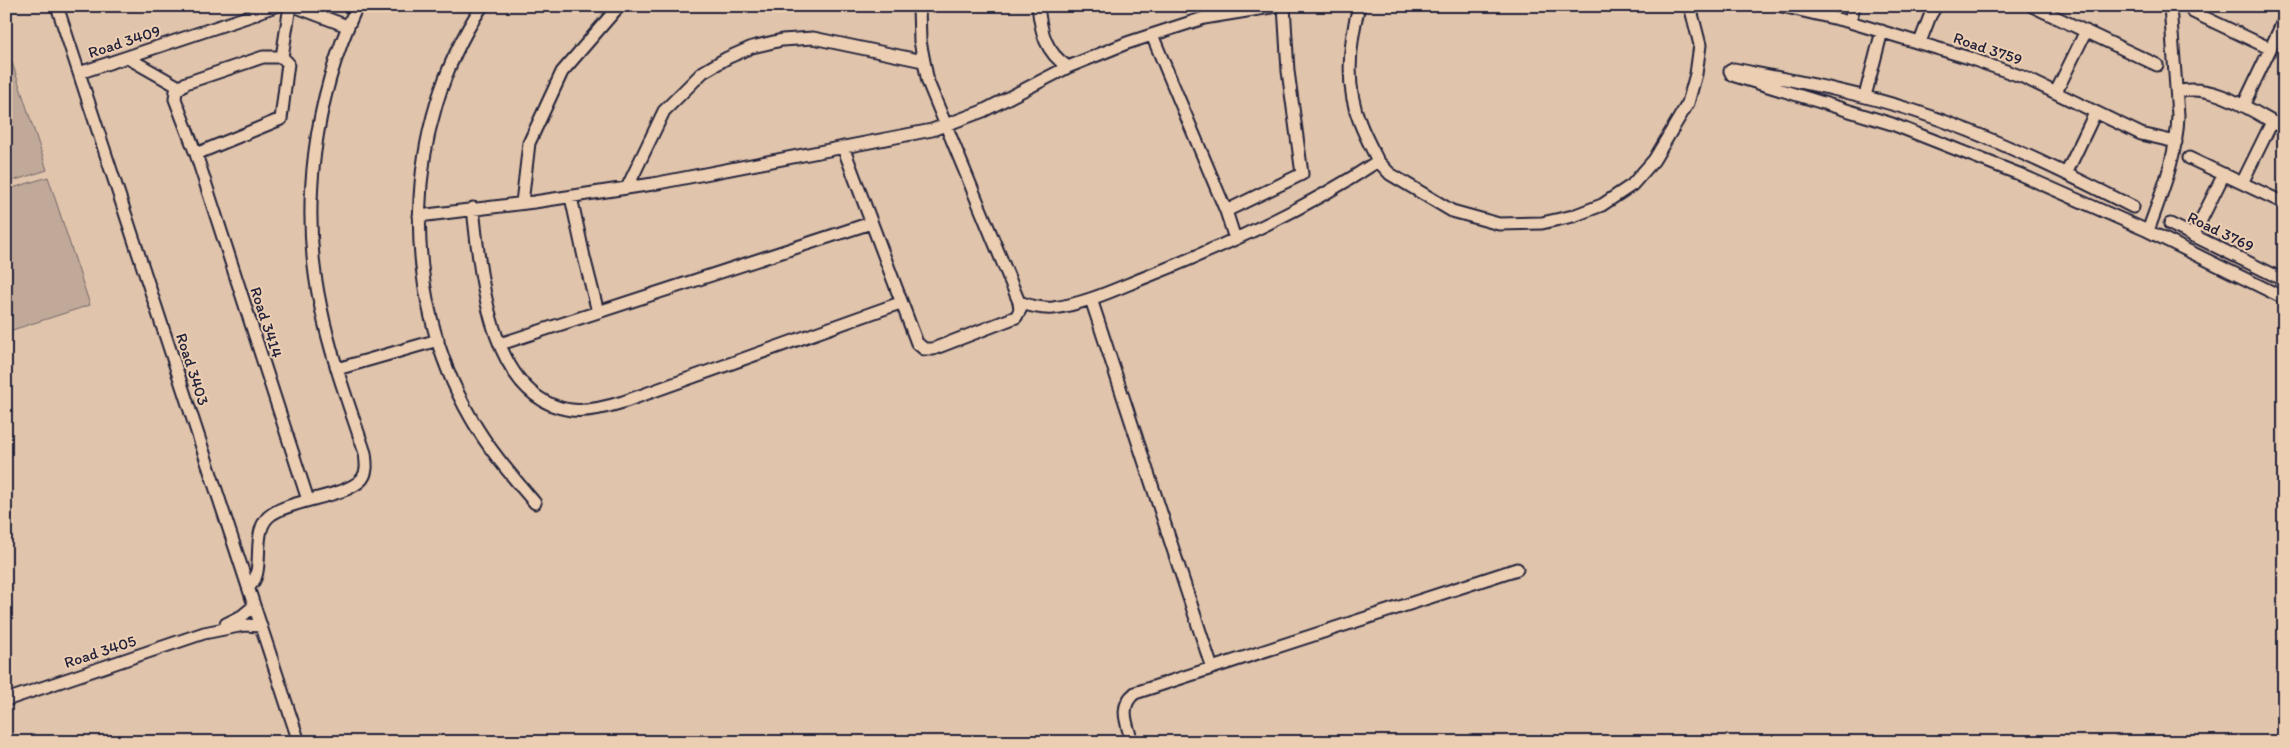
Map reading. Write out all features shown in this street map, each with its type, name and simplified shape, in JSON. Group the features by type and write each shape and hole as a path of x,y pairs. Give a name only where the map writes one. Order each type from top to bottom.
{"street":[{"name":"Road 3403","path":"57,6 299,742"},
{"name":"Road 3409","path":"79,73 128,58 258,9 276,6"},
{"path":"282,57 290,6"},
{"path":"294,6 348,26"},
{"path":"248,587 255,579 260,534 264,522 273,513 349,487 362,479 367,468 365,453 337,369 320,307 312,246 312,184 319,126 330,77 357,6"},
{"path":"482,6 453,58 436,102 424,148 419,216 424,282 438,340 454,385 479,431 501,462 535,503"},
{"path":"522,203 529,143 562,72 619,6"},
{"path":"843,148 914,340 928,350 1013,319 1020,310 1019,302 928,82 923,61 919,6"},
{"path":"1038,6 1040,28 1045,42 1058,60 1068,67"},
{"path":"419,216 627,188 843,148 946,126 983,111 1068,67 1152,35 1219,14 1277,6"},
{"path":"1226,211 1302,174 1288,71 1284,6"},
{"path":"1359,6 1351,36 1350,80 1359,122 1378,162 1390,174 1452,211 1499,224 1542,223 1574,216 1602,205 1632,185 1654,160 1688,103 1696,74 1700,45 1690,6"},
{"name":"Road 3759","path":"1782,6 1850,22 1920,42 2023,77 2141,134 2176,142"},
{"path":"1850,22 1854,6"},
{"path":"1920,42 1936,6"},
{"path":"2032,6 2157,65"},
{"path":"2148,231 2168,179 2176,142 2177,92 2170,6"},
{"path":"2193,12 2269,48"},
{"path":"2243,106 2284,20"},
{"path":"1865,96 1882,31"},
{"path":"2056,92 2086,31"},
{"path":"1152,35 1226,211 1235,239"},
{"path":"627,188 664,112 703,72 726,58 752,47 782,40 813,38 923,61"},
{"path":"128,58 179,87 262,57 282,57 288,63 281,119 196,154"},
{"path":"2133,207 2013,148 1950,123 1865,96 1734,69 1730,71 1732,75 1892,124 2019,174 2148,231 2284,298"},
{"name":"Road 3414","path":"179,87 176,91 175,99 196,154 308,500"},
{"path":"2177,92 2191,89 2205,90 2243,106 2284,128"},
{"path":"2066,174 2095,112"},
{"path":"2242,183 2272,122"},
{"path":"2189,158 2284,203"},
{"path":"1019,302 1034,307 1051,308 1091,299 1235,239 1348,182 1378,162"},
{"path":"2194,236 2224,174"},
{"path":"572,196 584,257 598,312"},
{"path":"473,208 483,289 500,344 516,375 537,396 563,408 572,410 593,409 623,402 900,303"},
{"path":"500,344 871,222"},
{"name":"Road 3769","path":"2170,224 2284,280"},
{"path":"1091,299 1212,668"},
{"path":"337,369 438,340"},
{"path":"1132,742 1124,714 1129,698 1142,691 1517,569"},
{"name":"Road 3405","path":"204,634 242,616 254,606"},
{"name":"Road 3405","path":"6,700 204,634 244,625 261,626"}],"shaded area":[{"path":"6,44 47,170 6,183"},
{"path":"48,177 90,305 6,332 6,190"}]}
